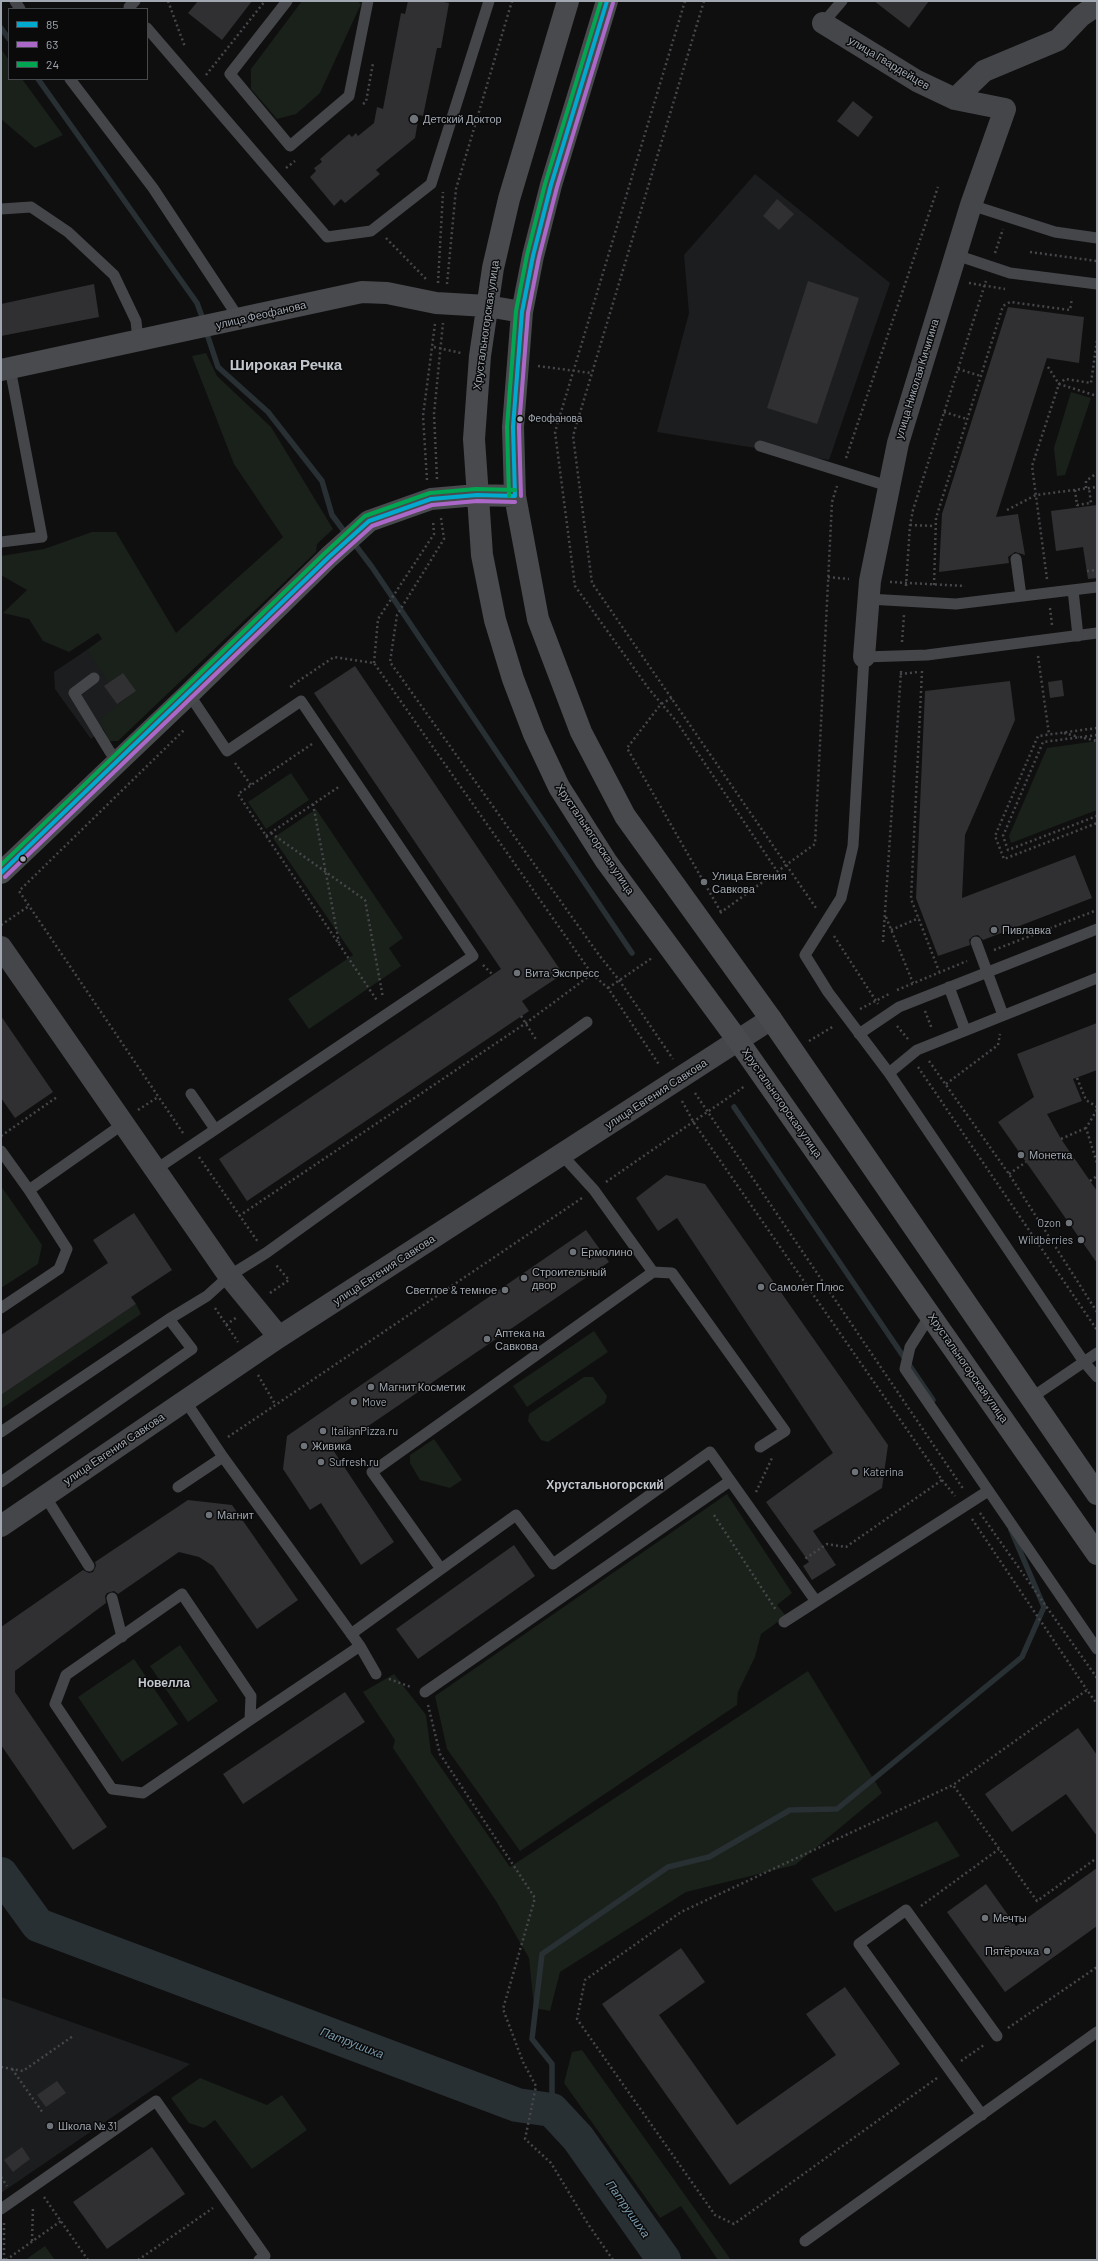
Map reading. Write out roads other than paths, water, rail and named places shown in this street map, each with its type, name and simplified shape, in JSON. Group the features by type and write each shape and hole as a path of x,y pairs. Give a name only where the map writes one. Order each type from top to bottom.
{"street":[{"name":"Хрустальногорская улица","path":"568,1 509,199 493,268 480,356 474,439 482,555 495,620 513,679 534,734 559,787 598,847 739,1042 931,1314 1097,1554"},
{"path":"607,1 551,186 532,256 522,312 513,427 515,496 538,619 548,651 581,732 625,816 771,1019 1091,1486 1076,1500 1068,1501 1058,1498"},
{"path":"955,99 984,72 1058,40 1081,16 1097,5"},
{"name":"улица Гвардейцев","path":"823,23 917,81 955,99 1005,109"},
{"name":"улица Николая Кичигина","path":"864,657 869,590 888,486 908,406 971,205 1005,109"},
{"name":"улица Феофанова","path":"6,369 138,340 240,320 362,292 387,293 436,302 487,306 522,312"},
{"path":"1,873 368,521 431,500 477,494 515,496"},
{"path":"1,947 229,1276 278,1337"},
{"name":"улица Евгения Савкова","path":"1,1526 186,1402 278,1337 739,1042 771,1019"}],"lane":[{"path":"287,1 230,74 290,146 349,96 368,1"},
{"path":"148,29 327,237 371,231 431,184 489,1"},
{"path":"823,23 842,1"},
{"path":"71,80 153,188 240,320"},
{"path":"971,205 1055,232 1097,238"},
{"path":"1,209 31,207 68,232 114,275 136,321 138,340"},
{"path":"956,255 1010,272 1097,284"},
{"path":"1,542 42,537 6,369"},
{"path":"760,446 888,486"},
{"path":"1016,559 1021,596"},
{"path":"869,590 905,601 956,604 1097,587"},
{"path":"1073,590 1078,636"},
{"path":"1097,633 927,655 864,657 852,846 841,898 827,924 805,955 828,992 889,1073 1084,1362 1097,1377"},
{"path":"94,678 74,693 110,752 118,760"},
{"path":"155,1170 473,956 301,701 227,751 189,694"},
{"path":"859,1034 899,1007 1097,929"},
{"path":"976,942 1004,1015"},
{"path":"889,1073 914,1053 937,1042 1097,978"},
{"path":"949,987 965,1030"},
{"path":"1,1432 169,1318 207,1296 229,1276 266,1253 544,1051 587,1022"},
{"path":"192,1094 215,1129"},
{"path":"29,1190 123,1124"},
{"path":"1,1151 29,1190 67,1249 59,1269 1,1308"},
{"path":"562,1156 594,1190 653,1272"},
{"path":"441,1569 372,1472 653,1272 672,1273 785,1431 760,1447"},
{"path":"931,1314 910,1347 905,1369 1097,1649"},
{"path":"1,1482 192,1349 169,1318"},
{"path":"1031,1398 1097,1353"},
{"path":"186,1402 223,1457 360,1646 376,1674"},
{"path":"351,1634 516,1514 553,1564 710,1452 816,1600"},
{"path":"178,1487 223,1457"},
{"path":"425,1692 730,1481"},
{"path":"784,1622 816,1600 988,1491"},
{"path":"45,1496 89,1566"},
{"path":"250,1720 251,1696 182,1594 66,1675 55,1704 112,1788 143,1793 360,1646"},
{"path":"112,1598 122,1637"},
{"path":"982,2115 859,1944 906,1910 997,2036"},
{"path":"806,2241 1097,2032"},
{"path":"3,2208 156,2101 265,2256 258,2260"}],"waterway":[{"path":"1,28 8,38"},
{"path":"39,80 197,303 204,322"},
{"path":"206,331 218,367 268,412 322,481 332,515 347,535"},
{"path":"353,542 372,567 632,953"},
{"path":"734,1107 933,1400"},
{"path":"552,2110 552,2064 532,2039 542,1954 668,1867 709,1857 790,1810 837,1809 1022,1657 1044,1607 1011,1530"},
{"name":"Патрушиха","path":"1,1874 38,1925 517,2105 552,2110 578,2138 664,2260"}],"place":[{"name":"Детский Доктор","path":"414,119"},
{"name":"Феофанова","path":"520,419"},
{"name":"Улица Евгения Савкова","path":"704,882"},
{"name":"Пивлавка","path":"994,930"},
{"name":"Вита Экспресс","path":"517,973"},
{"name":"Монетка","path":"1021,1155"},
{"name":"Ozon","path":"1069,1223"},
{"name":"Wildberries","path":"1081,1240"},
{"name":"Ермолино","path":"573,1252"},
{"name":"Строительный двор","path":"524,1278"},
{"name":"Самолет Плюс","path":"761,1287"},
{"name":"Светлое & темное","path":"505,1290"},
{"name":"Аптека на Савкова","path":"487,1339"},
{"name":"Магнит Косметик","path":"371,1387"},
{"name":"Move","path":"354,1402"},
{"name":"ItalianPizza.ru","path":"323,1431"},
{"name":"Живика","path":"304,1446"},
{"name":"Sufresh.ru","path":"321,1462"},
{"name":"Katerina","path":"855,1472"},
{"name":"Магнит","path":"209,1515"},
{"name":"Мечты","path":"985,1918"},
{"name":"Пятёрочка","path":"1047,1951"},
{"name":"Школа № 31","path":"50,2126"}],"district":[{"name":"Широкая Речка","path":"286,365"},
{"name":"Хрустальногорский","path":"605,1485"},
{"name":"Новелла","path":"164,1683"}]}
